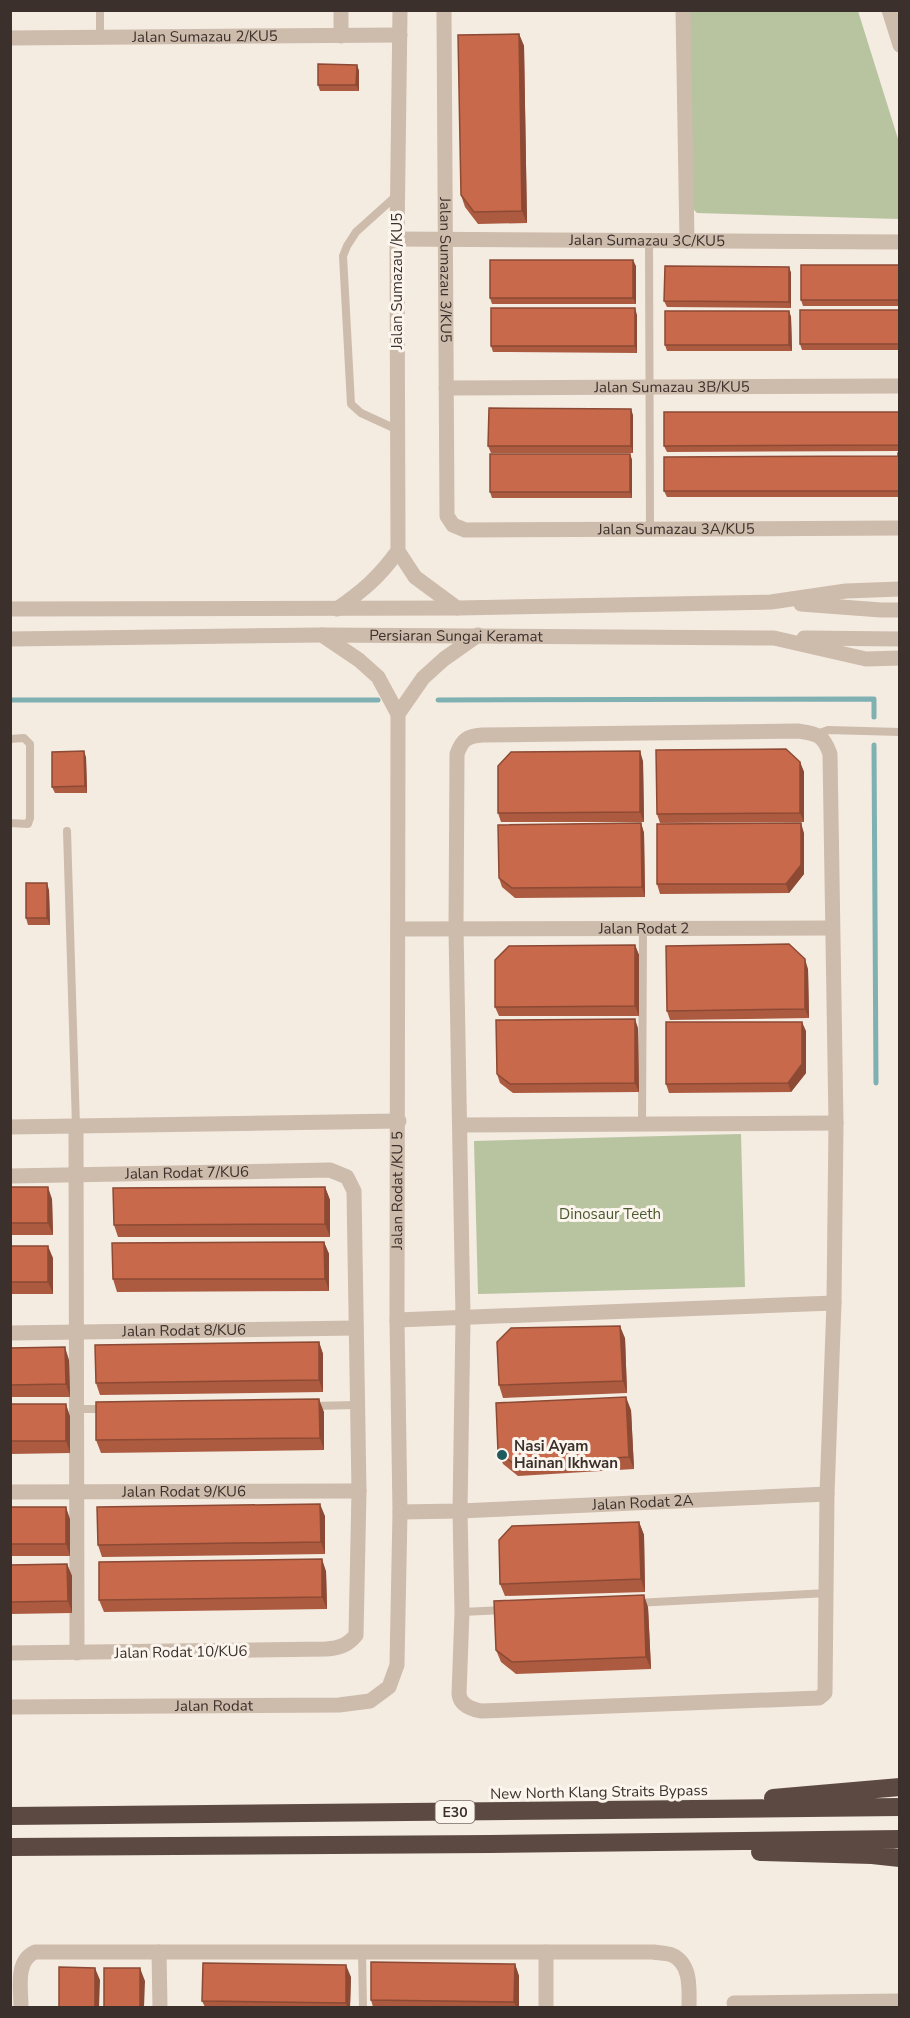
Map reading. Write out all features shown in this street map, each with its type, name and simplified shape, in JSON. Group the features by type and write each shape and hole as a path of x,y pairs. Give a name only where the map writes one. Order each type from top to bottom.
{"highway":[{"path":"685,1809 815,1793 900,1787"},
{"name":"New North Klang Straits Bypass","path":"10,1816 900,1807"},
{"name":"E30","path":"10,1847 900,1839"},
{"path":"489,1844 900,1858"}],"street":[{"path":"341,10 341,36"},
{"name":"Jalan Sumazau /KU5","path":"398,551 397,195 400,10"},
{"name":"Jalan Sumazau 3/KU5","path":"444,10 447,516 453,525"},
{"path":"683,10 687,241"},
{"path":"889,10 900,45"},
{"name":"Jalan Sumazau 2/KU5","path":"10,38 400,36"},
{"name":"Jalan Sumazau 3C/KU5","path":"397,239 900,242"},
{"name":"Jalan Sumazau 3B/KU5","path":"446,388 900,386"},
{"name":"Jalan Sumazau 3A/KU5","path":"453,525 465,530 900,528"},
{"path":"337,609 363,591 380,575 398,551 415,577 458,608"},
{"name":"Persiaran Sungai Keramat","path":"10,609 458,608 774,602 846,591 900,589"},
{"path":"774,602 900,610"},
{"path":"322,635 359,660 378,677 398,714 423,678 444,659 478,635"},
{"name":"Persiaran Sungai Keramat","path":"10,639 322,635 774,638 866,659 900,658"},
{"path":"774,638 900,639"},
{"name":"Jalan Rodat /KU 5","path":"397,1665 400,1512 397,1320 398,714"},
{"path":"798,731 817,734 826,743 830,754 832,928 836,1123 834,1303 827,1494 827,1685 825,1693 819,1698 482,1711 463,1704 460,1699 462,1612 460,1511 463,1318 456,928 457,754 461,742 469,736 798,731"},
{"name":"Jalan Rodat 2","path":"398,929 832,928"},
{"path":"10,1127 399,1122"},
{"path":"461,1125 836,1123"},
{"path":"76,1126 78,1331 72,1409 77,1492 77,1653"},
{"name":"Jalan Rodat 7/KU6","path":"10,1176 330,1170 347,1177 354,1191 356,1328"},
{"path":"397,1320 834,1303"},
{"path":"356,1328 359,1491"},
{"name":"Jalan Rodat 8/KU6","path":"10,1333 356,1328"},
{"name":"Jalan Rodat 9/KU6","path":"10,1492 359,1491"},
{"name":"Jalan Rodat 10/KU6","path":"10,1653 340,1647 350,1642 356,1635 359,1491"},
{"name":"Jalan Rodat 2A","path":"400,1512 827,1494"},
{"name":"Jalan Rodat","path":"10,1707 350,1704 370,1701 389,1687 397,1665"},
{"path":"21,2007 23,1962 35,1952 653,1952 673,1956 683,1965 688,1978 689,2007"},
{"path":"159,1952 160,2007"},
{"path":"546,1952 546,2007"},
{"path":"734,2003 844,2004 900,2001"}],"lane":[{"path":"100,10 100,38"},
{"path":"397,195 356,232 343,256 343,278 350,403 361,413 398,430"},
{"path":"648,241 650,529"},
{"path":"817,734 828,730 900,732"},
{"path":"10,739 24,738 30,744 30,818 28,824 10,824"},
{"path":"67,831 76,1126"},
{"path":"642,1124 643,928"},
{"path":"299,1406 357,1405"},
{"path":"72,1409 112,1408"},
{"path":"627,1603 827,1593"},
{"path":"462,1612 509,1610"},
{"path":"362,1952 363,2007"}],"green space":[{"path":"680,11 858,11 899,142 899,219 697,213 684,199"},
{"name":"Dinosaur Teeth","path":"741,1134 745,1287 478,1294 474,1141"}],"building":[{"path":"519,34 522,211 474,212 461,195 458,35"},
{"path":"318,64 357,65 356,85 318,85"},
{"path":"490,260 633,260 633,298 490,298"},
{"path":"801,265 900,265 900,300 801,300"},
{"path":"665,266 789,267 789,302 664,301"},
{"path":"491,308 635,308 635,346 491,346"},
{"path":"800,310 900,310 900,344 800,344"},
{"path":"665,311 789,311 789,345 665,345"},
{"path":"489,408 631,409 631,446 488,446"},
{"path":"664,412 900,412 900,445 664,446"},
{"path":"900,453 900,491 664,491 664,457 898,456"},
{"path":"490,454 630,454 630,492 490,492"},
{"path":"786,749 800,762 800,813 657,814 656,750"},
{"path":"84,751 85,786 52,787 52,752"},
{"path":"640,751 640,812 498,813 498,766 511,752"},
{"path":"641,823 642,887 512,888 499,878 498,825"},
{"path":"801,823 801,865 786,884 657,884 657,824"},
{"path":"26,883 47,883 47,918 26,918"},
{"path":"789,944 805,959 805,1009 667,1011 666,946"},
{"path":"635,945 635,1006 495,1007 495,960 509,946"},
{"path":"635,1019 635,1083 510,1084 497,1074 496,1020"},
{"path":"666,1022 802,1022 802,1064 788,1083 666,1084"},
{"path":"10,1187 48,1187 48,1223 10,1223"},
{"path":"325,1187 325,1224 114,1225 113,1188"},
{"path":"324,1242 325,1279 113,1279 112,1243"},
{"path":"10,1246 48,1246 48,1282 10,1282"},
{"path":"620,1326 623,1381 499,1385 497,1342 511,1328"},
{"path":"319,1342 319,1380 96,1383 95,1345"},
{"path":"65,1347 66,1384 10,1385 10,1348"},
{"path":"626,1397 629,1457 514,1464 498,1451 496,1403"},
{"path":"319,1399 320,1438 96,1440 96,1402"},
{"path":"10,1404 66,1404 66,1441 10,1441"},
{"path":"320,1504 321,1542 98,1545 97,1507"},
{"path":"10,1507 66,1507 66,1544 10,1544"},
{"path":"639,1522 641,1579 500,1584 499,1540 512,1526"},
{"path":"322,1559 322,1597 99,1600 99,1562"},
{"path":"67,1564 68,1601 10,1602 10,1565"},
{"path":"644,1595 646,1657 512,1662 496,1650 494,1601"},
{"path":"371,1962 515,1964 514,2002 371,2000"},
{"path":"203,1963 346,1965 346,2003 202,2001"},
{"path":"59,1967 95,1968 95,2007 59,2007"},
{"path":"104,1968 140,1968 140,2007 104,2007"}],"waterway":[{"path":"438,700 874,699 874,717"},
{"path":"10,700 378,700"},
{"path":"874,745 876,1083"}],"place":[{"name":"Nasi Ayam Hainan Ikhwan","path":"502,1455"}]}
